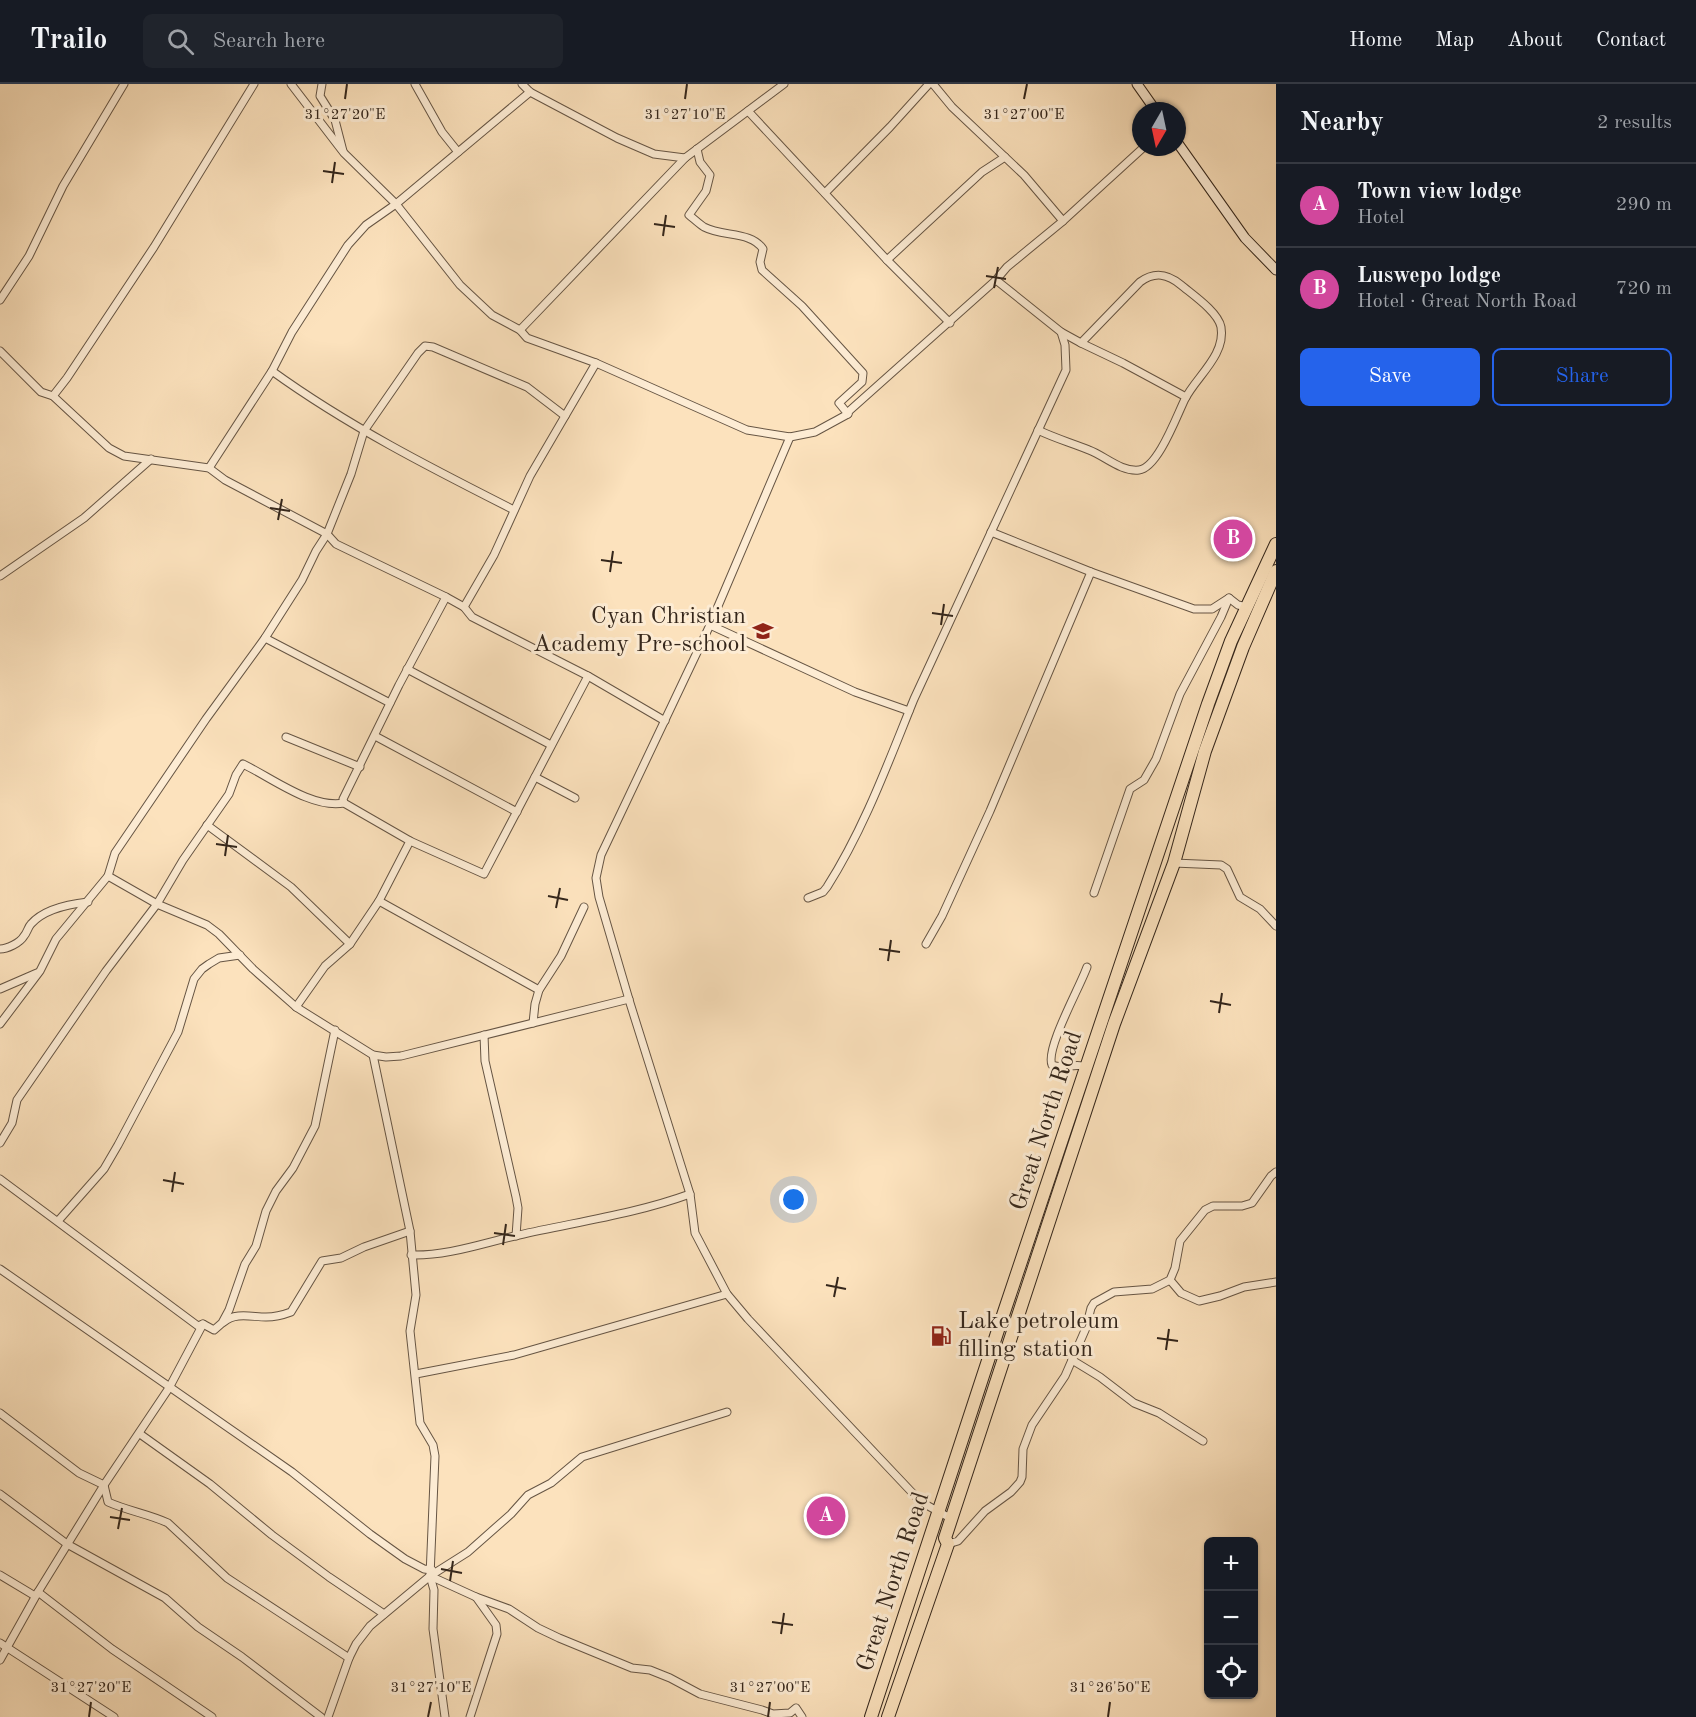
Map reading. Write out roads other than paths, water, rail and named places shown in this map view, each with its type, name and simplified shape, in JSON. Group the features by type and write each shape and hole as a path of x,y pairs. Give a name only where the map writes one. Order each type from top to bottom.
{"highway":[{"name":"Great North Road","path":"871,1717 1208,704 1231,641 1276,544"},
{"name":"Great North Road","path":"888,1717 948,1544 945,1538 1114,1024 1174,863 1205,751 1243,646 1276,571"}],"main road":[{"path":"1137,84 1150,102"},
{"path":"1186,155 1245,238 1276,270"}],"street":[{"path":"0,300 29,256 63,186 124,84"},
{"path":"52,396 67,378 154,247 254,84"},
{"path":"291,84 344,153 396,204 460,285 492,315 520,330 527,338 596,363 747,430 790,437 815,432 848,414 950,323 1007,267 1063,221 1134,156"},
{"path":"322,84 320,96 335,120 344,153"},
{"path":"414,84 442,132 458,152"},
{"path":"522,84 530,92 636,146 654,154 685,158"},
{"path":"520,330 685,158 784,84"},
{"path":"825,193 931,84 1024,175 1063,221"},
{"path":"209,468 272,371 292,332 348,245 366,225 396,204 530,92"},
{"path":"748,111 887,260 950,323"},
{"path":"697,149 700,162 710,176 706,191 688,215 705,228 730,236 743,236 755,240 761,246 763,249 760,262 762,270 801,306 863,373 862,382 839,403 848,414"},
{"path":"887,260 982,172 1005,157"},
{"path":"1038,430 1091,451 1128,470 1138,471 1149,465 1170,434 1186,397 1218,349 1222,334 1217,317 1172,279 1157,274 1147,277 1081,343"},
{"path":"996,280 1061,332 1186,397"},
{"path":"808,898 823,892 831,882 868,810 895,750 909,711 1066,370 1065,345 1061,332"},
{"path":"0,1023 40,972 56,939 108,876 115,853 206,719 265,638 302,580 327,534 351,474 364,431 424,346 433,347 507,378 537,393 565,416"},
{"path":"0,351 41,392 52,396 109,448 124,456 209,468 225,480 327,534 336,544 446,597 464,607 472,617 588,676 665,721"},
{"path":"464,607 494,555 530,476 596,363"},
{"path":"272,371 308,397 364,431 514,510"},
{"path":"790,437 710,625 601,855 596,878 599,897 629,999 690,1194 695,1233 727,1294 921,1502 952,1519"},
{"path":"0,576 84,518 151,459"},
{"path":"991,532 1091,573 1194,609 1212,609 1228,598"},
{"path":"926,944 942,916 990,811 1091,573"},
{"path":"344,803 343,799 390,703 446,597"},
{"path":"1228,598 1238,605 1247,607"},
{"path":"1094,893 1130,789 1144,780 1156,759 1180,694 1221,617 1228,598"},
{"path":"710,625 855,692 909,711"},
{"path":"265,638 390,703"},
{"path":"407,669 551,745"},
{"path":"0,1143 12,1123 17,1100 106,971 157,904 183,860 229,794 243,764 312,799 332,805 344,803 410,841 484,874 588,676"},
{"path":"375,736 517,812"},
{"path":"286,737 360,767"},
{"path":"535,777 575,798"},
{"path":"207,825 291,887 350,944"},
{"path":"296,1007 325,966 350,944 379,901 410,841"},
{"path":"1174,863 1221,866 1227,869 1240,897 1260,909 1276,926"},
{"path":"108,876 157,904 207,925 296,1007 373,1055 401,1056 629,999"},
{"path":"379,901 539,990"},
{"path":"0,949 4,950 23,939 30,924 48,913 63,905 88,902"},
{"path":"533,1023 539,990 561,956 584,907"},
{"path":"58,1221 104,1169 118,1145 178,1032 194,979 202,969 219,958 240,955"},
{"path":"1087,967 1053,1046 1050,1061 1052,1065 1061,1068 1079,1064 1087,1067"},
{"path":"0,989 40,972"},
{"path":"214,1330 222,1323 229,1310 245,1264 256,1246 266,1211 276,1191 293,1168 315,1126 335,1030"},
{"path":"484,1035 485,1061 518,1208 516,1236"},
{"path":"373,1055 410,1231 416,1295 411,1331 416,1374 416,1399 420,1423 433,1445 435,1456 435,1492 431,1534 431,1573 434,1590 433,1629 445,1717"},
{"path":"948,1544 958,1541 985,1511 1020,1482 1023,1449 1032,1425 1057,1389 1072,1360 1086,1328 1090,1308 1094,1303 1114,1292 1152,1288 1170,1280 1175,1268 1180,1241 1205,1210 1213,1206 1242,1206 1252,1203 1276,1172"},
{"path":"0,1179 198,1326 203,1324 214,1330"},
{"path":"411,1255 431,1256 459,1251 606,1217 690,1194"},
{"path":"214,1330 230,1317 267,1317 291,1312 322,1262 341,1258 364,1247 410,1231"},
{"path":"0,1269 292,1472 370,1534 431,1573 476,1598 508,1609 559,1638 632,1668 670,1678 700,1694 773,1714 790,1713 796,1708 802,1717"},
{"path":"1170,1280 1181,1293 1199,1301 1254,1285 1276,1282"},
{"path":"416,1374 514,1355 727,1294"},
{"path":"0,1660 3,1645 104,1485 169,1388 203,1324"},
{"path":"1072,1360 1100,1377 1134,1403 1159,1413 1203,1441"},
{"path":"328,1717 349,1658 356,1644 370,1626 431,1573 468,1552 511,1514 528,1495 551,1483 582,1457 727,1412"},
{"path":"0,1413 79,1473 104,1485"},
{"path":"140,1434 210,1484 272,1535 384,1614"},
{"path":"104,1485 108,1502 168,1523 227,1578 349,1658"},
{"path":"0,1494 67,1544 165,1598 198,1628 242,1657 321,1717"},
{"path":"0,1575 36,1594 212,1717"},
{"path":"470,1717 497,1634 496,1625 476,1598"},
{"path":"3,1645 114,1717"}],"place":[{"name":"Luswepo lodge","path":"1233,539"},
{"name":"Cyan Christian Academy Pre-school","path":"763,631"},
{"name":"Lake petroleum filling station","path":"941,1336"},
{"name":"Town view lodge","path":"826,1516"}]}
